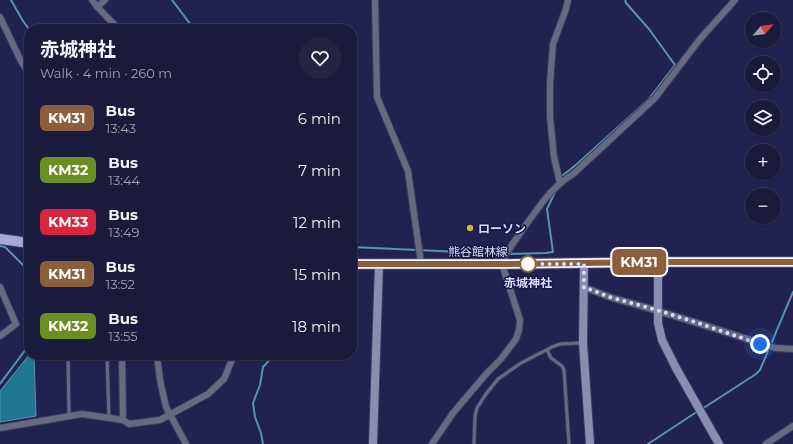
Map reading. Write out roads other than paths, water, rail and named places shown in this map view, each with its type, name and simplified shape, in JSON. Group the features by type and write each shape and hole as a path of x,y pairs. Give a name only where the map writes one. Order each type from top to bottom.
{"main road":[{"path":"0,239 24,242"},
{"name":"熊谷館林線","path":"357,264 379,264 420,259 502,264 793,262"}],"street":[{"path":"92,0 114,24"},
{"path":"97,7 106,0"},
{"path":"375,0 377,97 408,171 420,259"},
{"path":"560,183 554,157 550,117 550,83 553,44 568,0"},
{"path":"432,444 453,413 487,373 501,360 516,340 520,320 502,264 504,258 551,192 560,183 573,174 655,98 700,39 735,0"},
{"path":"0,18 20,61 24,66"},
{"path":"658,262 658,323 662,340 719,444"},
{"path":"373,444 379,264"},
{"path":"584,264 583,343 590,444"},
{"path":"0,287 16,324 0,336"},
{"path":"584,288 775,348 793,349"},
{"path":"122,360 123,420"},
{"path":"158,360 166,407 186,444"},
{"path":"0,428 82,414 123,420 129,424 160,420 208,394 224,380 232,360"},
{"path":"766,444 793,426"}],"lane":[{"path":"474,444 475,416 477,408 498,379 521,362 560,344 583,343"},
{"path":"547,350 551,358 562,366 564,370 569,444"},
{"path":"68,360 69,416"},
{"path":"107,360 109,418"}],"water":[{"path":"25,360 34,360 36,416 0,422 0,391"}],"waterway":[{"path":"11,0 25,24"},
{"path":"172,0 190,24"},
{"path":"561,179 562,176 648,100 675,65 649,29 625,0"},
{"path":"509,254 553,252 547,209 556,190"},
{"path":"0,246 5,247 24,266"},
{"path":"357,247 504,254"},
{"path":"702,409 760,370 793,292"},
{"path":"0,384 24,352"},
{"path":"263,444 261,433 255,417 253,403 260,385 263,367 269,360"},
{"path":"648,444 698,411"}],"place":[{"name":"ローソン","path":"470,228"},
{"name":"赤城神社","path":"528,264"}]}
